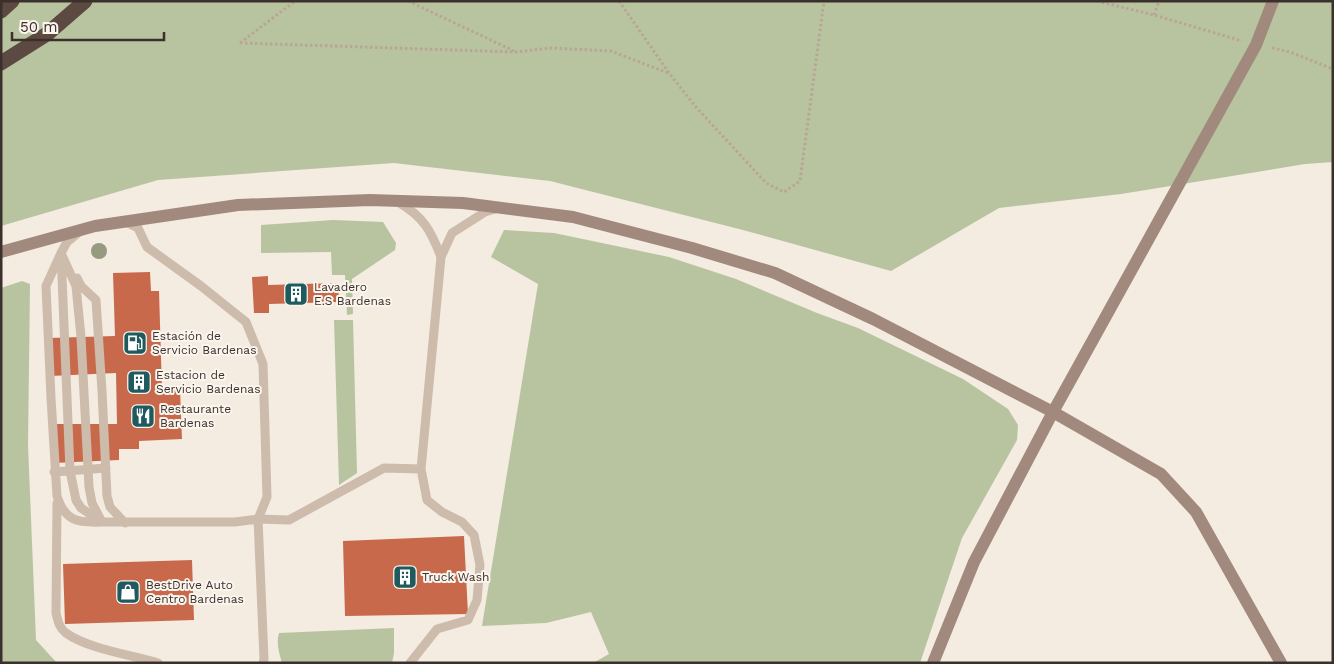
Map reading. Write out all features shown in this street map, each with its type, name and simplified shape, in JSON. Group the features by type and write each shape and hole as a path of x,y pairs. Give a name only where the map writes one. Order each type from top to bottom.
{"highway":[{"path":"1,11 12,1"},
{"path":"1,76 85,1"},
{"path":"1,63 47,34"}],"street":[{"path":"933,663 974,562 1053,412 1256,45 1273,1"},
{"path":"1,252 85,229 238,205 370,200 463,204 573,217 692,248 774,273 872,319 1053,412 1161,474 1196,512 1281,663"}],"lane":[{"path":"396,201 410,208 422,219 432,234 441,258"},
{"path":"410,663 437,629 468,620 477,600 480,566 474,535 462,522 442,512 427,500 421,469 441,258 452,233 485,212 498,208"},
{"path":"141,233 142,227 151,218"},
{"path":"125,222 134,224 141,233 147,247 201,286 246,322 263,364 266,497 258,519 264,662"},
{"path":"85,229 67,242 46,286 54,472 57,496 56,613 59,626 66,633 90,645 158,663"},
{"path":"61,253 81,286 96,300 107,496 110,507 125,523"},
{"path":"61,253 76,286 88,470 92,503 102,522"},
{"path":"61,253 70,471 76,500 81,508 102,522"},
{"path":"54,472 106,468"},
{"path":"57,496 61,509 72,519 85,522 289,520 384,468 421,469"}],"path":[{"path":"295,1 240,43 516,52 550,48 611,51 669,73"},
{"path":"408,1 516,52"},
{"path":"619,1 669,73 695,106 766,183 784,192 800,180 824,1"},
{"path":"1097,1 1154,15 1256,45 1290,52 1333,69"},
{"path":"1154,15 1159,1"}],"green space":[{"path":"1,1 1333,1 1333,162 1305,164 1121,194 999,208 891,271 743,230 550,181 394,163 158,180 1,226"},
{"path":"333,220 383,222 396,243 395,250 352,279 353,314 347,315 345,275 332,275 331,252 261,253 261,225"},
{"path":"504,230 554,233 669,257 736,279 858,328 963,379 1008,409 1018,425 1017,440 962,538 920,663 593,663 609,654 591,612 546,623 482,626 538,284 491,257"},
{"path":"22,281 30,284 28,445 36,640 57,663 1,663 1,288"},
{"path":"334,320 353,320 357,473 339,485"},
{"path":"394,628 392,663 282,663 279,652 279,633"}],"building":[{"path":"150,272 151,291 159,291 162,390 180,390 182,439 139,441 139,449 119,449 119,460 54,463 53,424 117,424 116,373 50,376 49,338 115,336 113,273"},
{"name":"Lavadero E.S Bardenas","path":"268,276 268,285 338,283 339,302 269,304 269,313 254,313 252,277"},
{"name":"Truck Wash","path":"464,536 468,614 345,616 343,541"},
{"name":"BestDrive Auto Centro Bardenas","path":"192,560 194,620 65,624 63,564"}],"place":[{"name":"Lavadero E.S Bardenas","path":"296,294"},
{"name":"Estación de Servicio Bardenas","path":"135,343"},
{"name":"Estacion de Servicio Bardenas","path":"139,382"},
{"name":"Restaurante Bardenas","path":"143,416"},
{"name":"Truck Wash","path":"405,577"},
{"name":"BestDrive Auto Centro Bardenas","path":"128,592"}]}
